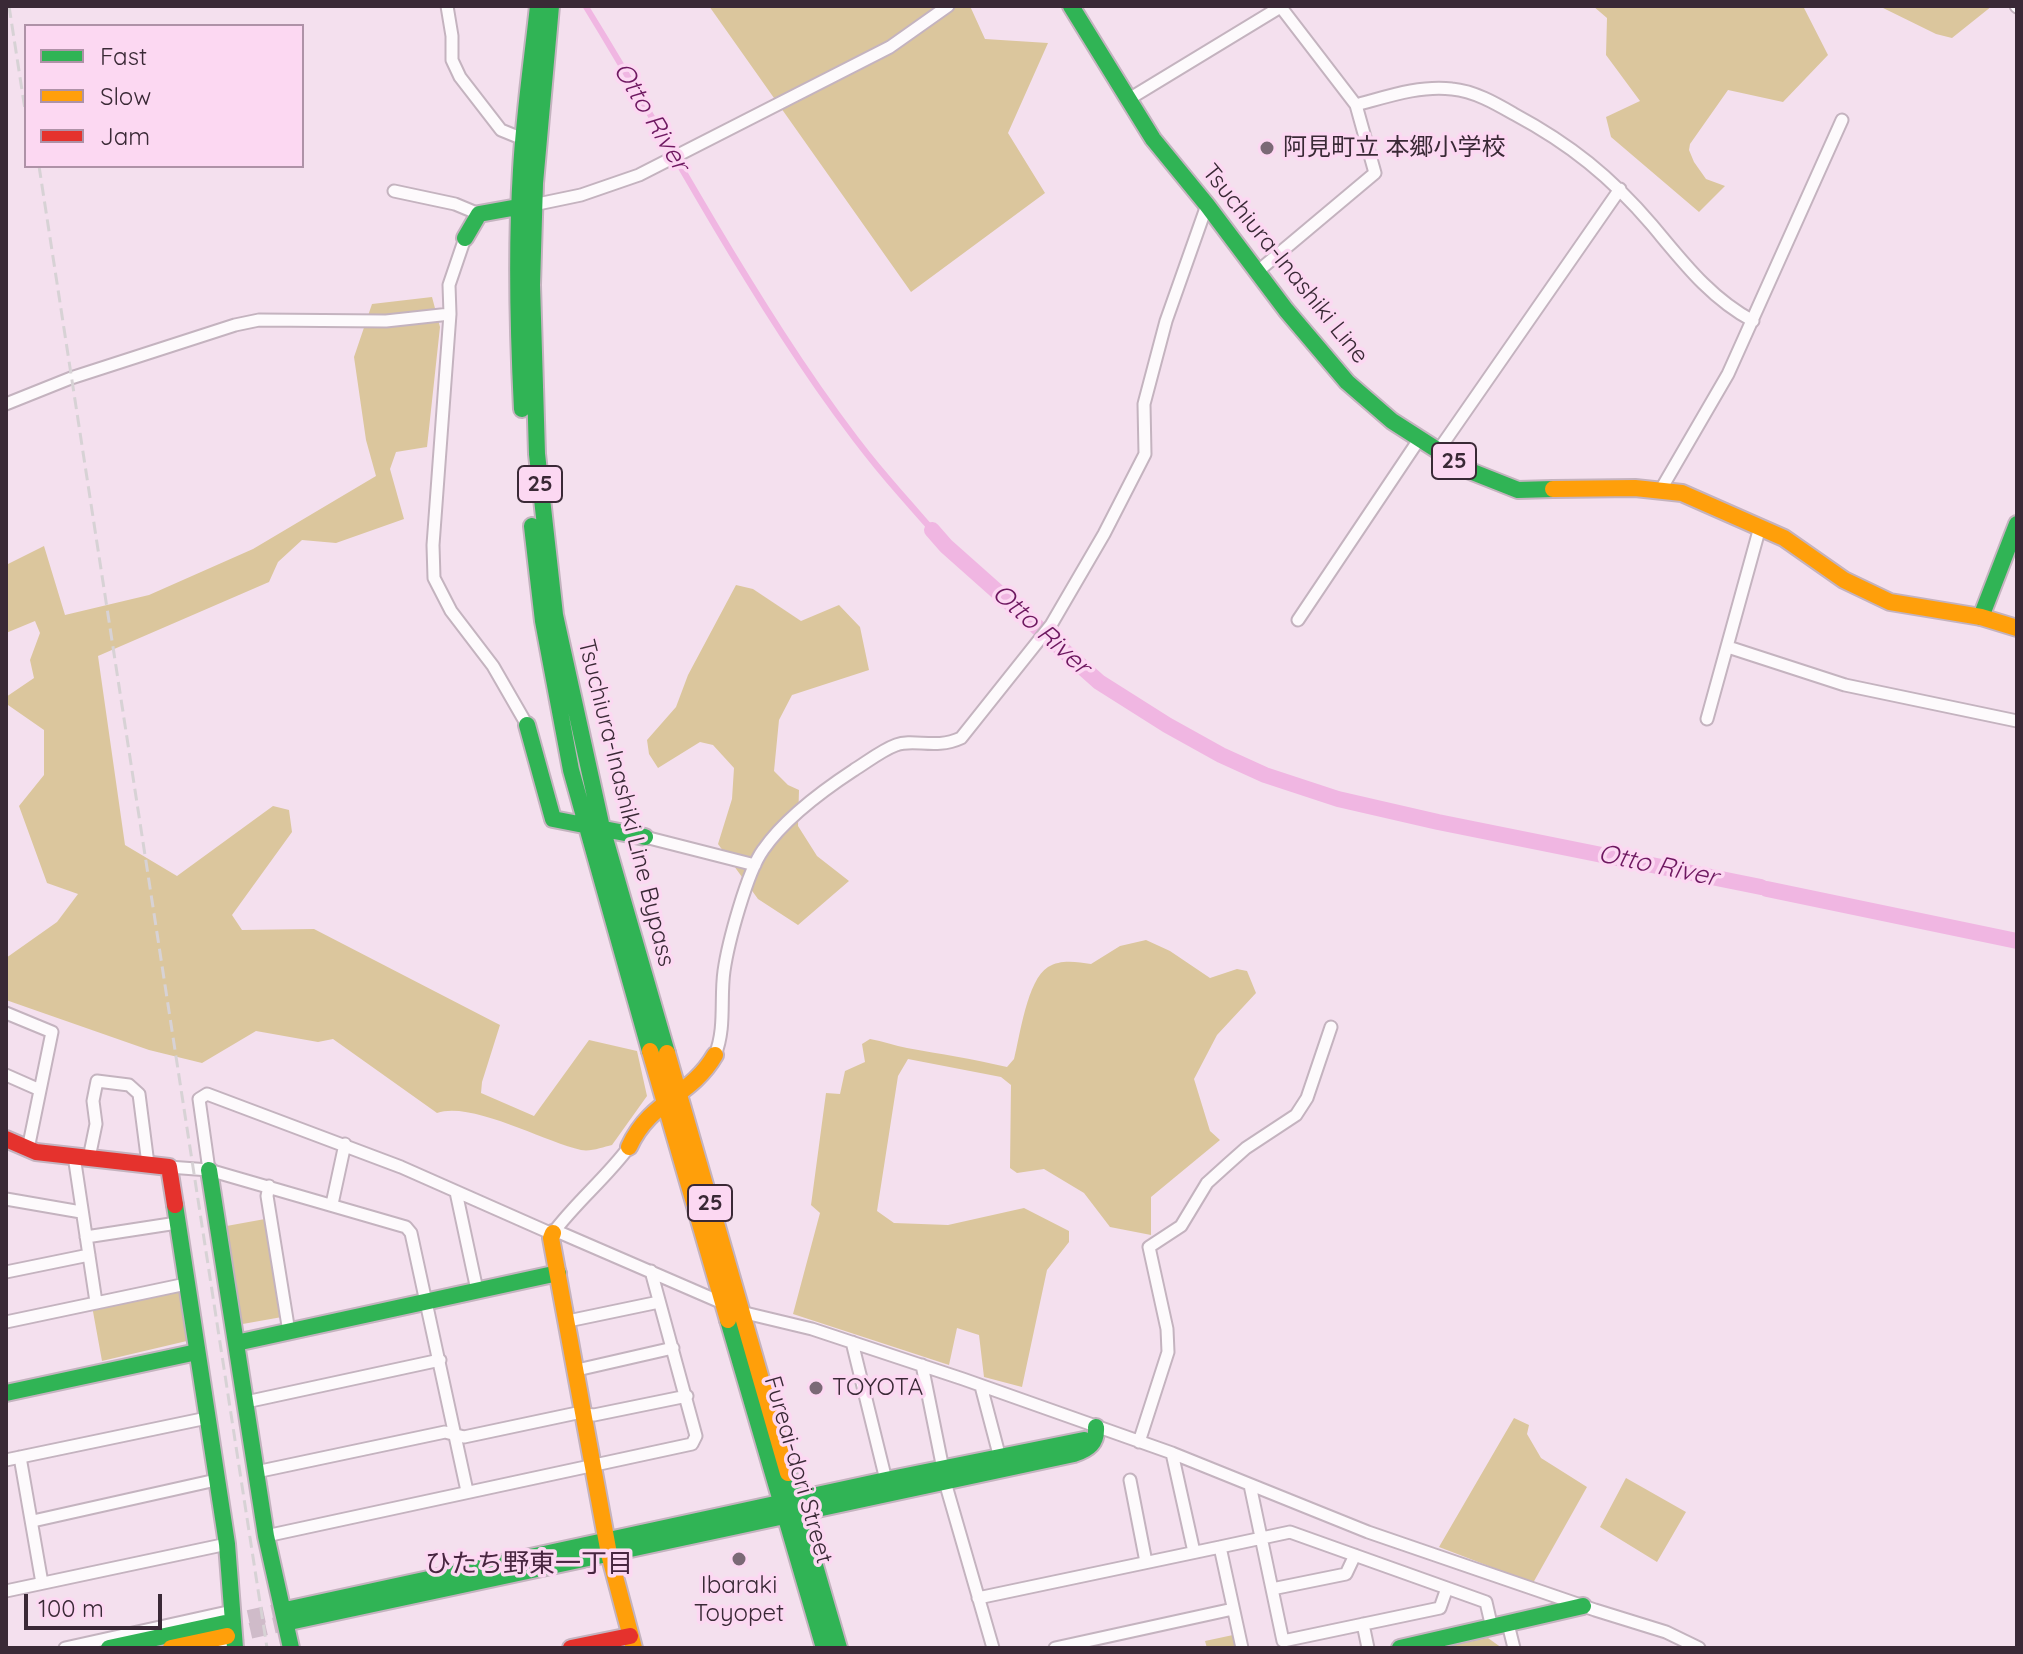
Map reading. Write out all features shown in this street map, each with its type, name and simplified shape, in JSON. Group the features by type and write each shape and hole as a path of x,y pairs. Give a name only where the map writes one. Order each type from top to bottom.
{"street":[{"path":"447,6 452,60 460,77 501,130 523,139"},
{"name":"Tsuchiura-Inashiki Line Bypass","path":"538,6 523,139 534,395 542,506 555,615 594,826 665,1104 725,1304"},
{"name":"Tsuchiura-Inashiki Line Bypass","path":"526,206 551,6"},
{"path":"394,191 455,204 479,214 607,186 668,161 890,47 948,6"},
{"name":"Tsuchiura-Inashiki Line","path":"1071,6 1153,139 1347,382 1392,421 1470,471 1518,490 1635,488 1682,493 1784,538 1844,580 1890,602 1981,617 2017,628"},
{"path":"1129,99 1281,6 1356,105 1375,173 1257,272"},
{"path":"1356,105 1428,88 1454,89 1484,97 1557,139 1598,168 1709,291 1753,321"},
{"path":"1660,491 1728,374 1810,185 1842,120"},
{"path":"1438,451 1620,189"},
{"path":"571,1648 632,1642 608,1547 551,1238 553,1233 568,1213 614,1167 645,1118 702,1077 715,1055 721,1031 727,958 755,865 769,841 833,784 897,744 933,745 961,738 1048,628 1104,534 1145,454 1144,404 1166,321 1207,205"},
{"path":"479,214 465,238 449,285 450,314 433,545 434,578 451,611 493,666 527,725 551,816 560,821 645,837 755,865"},
{"path":"6,404 71,378 259,320 386,321 450,314"},
{"path":"1298,620 1420,438"},
{"path":"1981,617 2017,524"},
{"path":"1707,719 1760,527"},
{"path":"1728,647 1845,685 2017,721"},
{"name":"Tsuchiura-Inashiki Line Bypass","path":"594,826 680,1095 741,1312"},
{"path":"6,1013 52,1032 28,1149"},
{"path":"1139,1442 1168,1352 1167,1329 1149,1247 1181,1226 1207,1183 1228,1164 1246,1148 1296,1115 1307,1098 1331,1027"},
{"path":"6,1075 40,1090"},
{"path":"96,1302 81,1212 82,1157 96,1124 93,1101 97,1081 129,1085 139,1094 148,1164"},
{"path":"291,1648 266,1536 199,1099 207,1094 345,1144 725,1304"},
{"path":"6,1139 28,1149 209,1170 406,1227 411,1233 467,1491"},
{"path":"332,1204 345,1144"},
{"path":"169,1167 227,1544 230,1632"},
{"path":"269,1186 267,1196 289,1332"},
{"path":"456,1192 477,1290"},
{"path":"6,1199 81,1212"},
{"path":"86,1237 177,1223"},
{"path":"6,1272 89,1255"},
{"path":"266,1536 692,1444 696,1436 687,1396 651,1271"},
{"path":"236,1343 558,1273"},
{"path":"6,1322 186,1284"},
{"path":"568,1321 659,1302"},
{"name":"Fureai-dori Street","path":"725,1304 839,1648"},
{"path":"741,1312 812,1329 922,1365 1172,1453 1368,1532 1666,1632 1699,1648"},
{"name":"Fureai-dori Street","path":"741,1312 824,1648"},
{"path":"852,1342 886,1480"},
{"path":"577,1370 673,1348"},
{"path":"6,1393 197,1352"},
{"path":"246,1402 440,1360"},
{"path":"922,1365 944,1475 993,1648"},
{"path":"981,1386 1000,1458"},
{"path":"256,1472 445,1432 464,1437 577,1413 594,1415 687,1396"},
{"path":"6,1460 207,1418"},
{"path":"292,1615 944,1475 1089,1449 1097,1436 1096,1427"},
{"path":"791,1508 886,1480 944,1475 1000,1458 1079,1442 1096,1427"},
{"path":"1172,1453 1194,1552"},
{"path":"20,1457 42,1583"},
{"path":"33,1521 216,1480"},
{"path":"1130,1480 1146,1562"},
{"path":"1250,1485 1283,1641 1440,1608 1447,1588"},
{"path":"978,1598 1290,1532 1486,1602 1514,1648"},
{"path":"6,1591 227,1544"},
{"path":"1220,1547 1242,1648"},
{"path":"1272,1589 1346,1574 1355,1555"},
{"path":"1400,1648 1583,1606"},
{"path":"1055,1648 1233,1609"},
{"path":"1363,1624 1368,1648"},
{"path":"65,1648 230,1632"},
{"path":"109,1648 230,1632"},
{"path":"171,1648 230,1632"},
{"path":"211,1648 230,1632"}],"shaded area":[{"path":"709,6 970,6 985,39 1048,43 1008,133 1045,193 911,292"},
{"path":"1593,6 1803,6 1828,55 1783,102 1728,90 1690,144 1694,162 1706,179 1725,186 1699,212 1611,137 1606,117 1640,101 1606,55 1607,18"},
{"path":"1879,6 1992,6 1952,38 1936,34"},
{"path":"432,297 440,327 427,447 396,452 390,469 404,519 336,543 302,540 278,562 269,582 98,656 125,845 177,876 273,806 289,810 292,832 232,915 242,930 314,929 500,1025 481,1093 534,1116 589,1040 637,1051 647,1096 612,1145 593,1150 566,1146 488,1117 452,1111 437,1113 333,1039 318,1042 256,1031 202,1063 149,1050 6,1000 6,958 57,922 78,894 47,883 19,806 44,775 44,730 8,705 6,697 34,678 30,660 40,633 35,621 6,633 6,565 44,546 65,615 149,595 253,549 376,476 366,440 354,357 372,304"},
{"path":"736,585 753,589 801,621 839,605 860,627 869,670 792,695 779,720 774,771 788,785 799,790 798,826 817,856 849,881 798,925 758,899 718,844 732,799 734,768 713,745 700,742 658,768 649,754 647,740 676,707 688,675"},
{"path":"1146,940 1170,951 1210,978 1237,969 1247,971 1256,993 1217,1035 1194,1079 1210,1131 1220,1140 1151,1197 1151,1235 1110,1227 1084,1193 1044,1169 1017,1173 1010,1168 1011,1085 1001,1077 908,1059 898,1076 877,1211 894,1223 948,1225 1024,1208 1069,1231 1069,1242 1047,1270 1022,1387 984,1377 979,1335 957,1328 949,1365 793,1314 820,1213 811,1205 826,1093 840,1094 845,1071 865,1062 862,1044 870,1039 1007,1067 1014,1059 1030,996 1048,967 1064,962 1091,964 1120,946"},
{"path":"265,1219 282,1317 237,1325 221,1227"},
{"path":"182,1290 191,1340 102,1361 92,1306"},
{"path":"1514,1418 1529,1425 1527,1434 1541,1458 1587,1487 1533,1583 1439,1547"},
{"path":"1626,1478 1686,1512 1657,1562 1600,1527"},
{"path":"1233,1635 1236,1648 1207,1648 1205,1641"},
{"path":"1488,1638 1502,1648 1439,1648"}],"water":[{"path":"582,6 589,6 785,333 858,437 948,543 944,548 864,455 815,389 745,282"}],"waterway":[{"name":"Otto River","path":"932,530 946,546 1099,682 1167,725 1265,775 1338,799 1438,822 1761,887"},
{"name":"Otto River","path":"1767,889 2017,941"}],"tunnel":[{"path":"225,1623 290,1609"},
{"path":"227,1636 294,1621"}],"railway":[{"path":"9,6 24,103"},
{"path":"39,168 267,1648"}],"traffic: fast":[{"path":"522,409 519,200 538,6"},
{"path":"551,6 535,183 532,285 537,454 555,615 602,828 667,1053"},
{"path":"1071,6 1153,139 1286,310 1347,382 1392,421 1470,471 1518,490 1553,489"},
{"path":"465,238 479,214 529,205"},
{"path":"1981,617 2017,524"},
{"path":"532,526 543,621 571,770 650,1051"},
{"path":"527,725 553,819 645,837"},
{"path":"209,1170 266,1536 291,1648"},
{"path":"175,1205 227,1544 235,1648"},
{"path":"236,1343 558,1273"},
{"path":"728,1320 824,1648"},
{"path":"6,1393 197,1352"},
{"path":"294,1621 1074,1454 1091,1445 1096,1427"},
{"path":"290,1609 1084,1440"},
{"path":"788,1473 839,1648"},
{"path":"1400,1648 1583,1606"},
{"path":"109,1648 225,1623"}],"traffic: slow":[{"path":"1553,489 1635,488 1682,493 1784,538 1844,580 1890,602 1981,617 2017,628"},
{"path":"650,1051 728,1320"},
{"path":"667,1053 788,1473"},
{"path":"629,1147 648,1118 694,1081 715,1055"},
{"path":"553,1233 551,1238 609,1554 634,1648"},
{"path":"171,1648 227,1636"}],"traffic: jam":[{"path":"6,1139 36,1152 169,1167 175,1205"},
{"path":"571,1648 630,1636"}],"place":[{"name":"阿見町立 本郷小学校","path":"1267,148"},
{"name":"TOYOTA","path":"816,1388"},
{"name":"Ibaraki Toyopet","path":"739,1559"}],"district":[{"name":"ひたち野東一丁目","path":"529,1564"}]}
